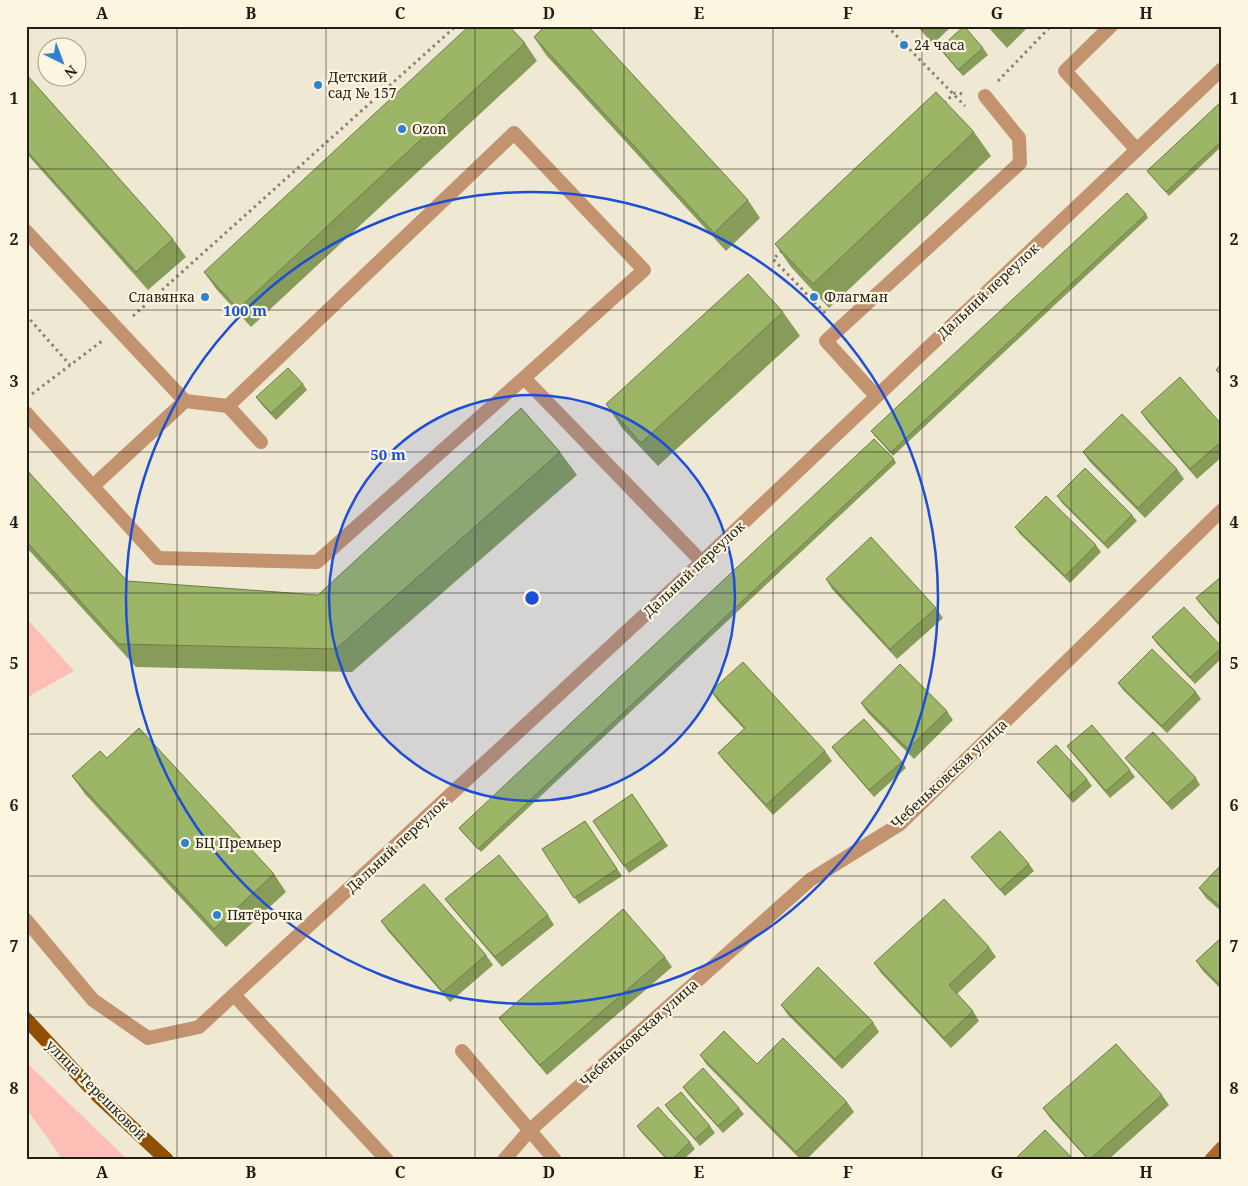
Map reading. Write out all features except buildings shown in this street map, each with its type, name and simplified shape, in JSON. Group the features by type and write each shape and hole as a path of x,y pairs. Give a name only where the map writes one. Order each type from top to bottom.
{"main road":[{"name":"улица Терешковой","path":"26,1019 98,1095 167,1160"},
{"path":"1211,1160 1222,1148"}],"street":[{"path":"1111,26 1065,71 1137,150"},
{"name":"Дальний переулок","path":"26,920 93,1000 148,1038 200,1027 702,562 1222,70"},
{"path":"876,396 826,341 1020,163 1019,138 985,96"},
{"path":"26,413 158,558 317,562 644,270 514,133 228,406"},
{"path":"26,231 185,401 228,406 261,442"},
{"path":"524,378 702,562"},
{"path":"93,486 185,401"},
{"name":"Чебеньковская улица","path":"504,1160 530,1131 810,880 900,824 1222,510"},
{"path":"235,996 387,1160"},
{"path":"462,1051 555,1160"}],"path":[{"path":"26,398 118,329 456,26"},
{"path":"887,26 955,93 966,107"},
{"path":"940,106 955,93 985,96 1021,54 1051,26"},
{"path":"787,246 773,259 832,319"},
{"path":"26,316 70,365"}],"shaded area":[{"path":"26,618 74,671 26,698"},
{"path":"26,1062 128,1160 63,1160 26,1108"}],"place":[{"name":"24 часа","path":"904,45"},
{"name":"Детский сад № 157","path":"318,85"},
{"name":"Ozon","path":"402,129"},
{"name":"Славянка","path":"205,297"},
{"name":"Флагман","path":"814,297"},
{"name":"БЦ Премьер","path":"185,843"},
{"name":"Пятёрочка","path":"217,915"}]}
